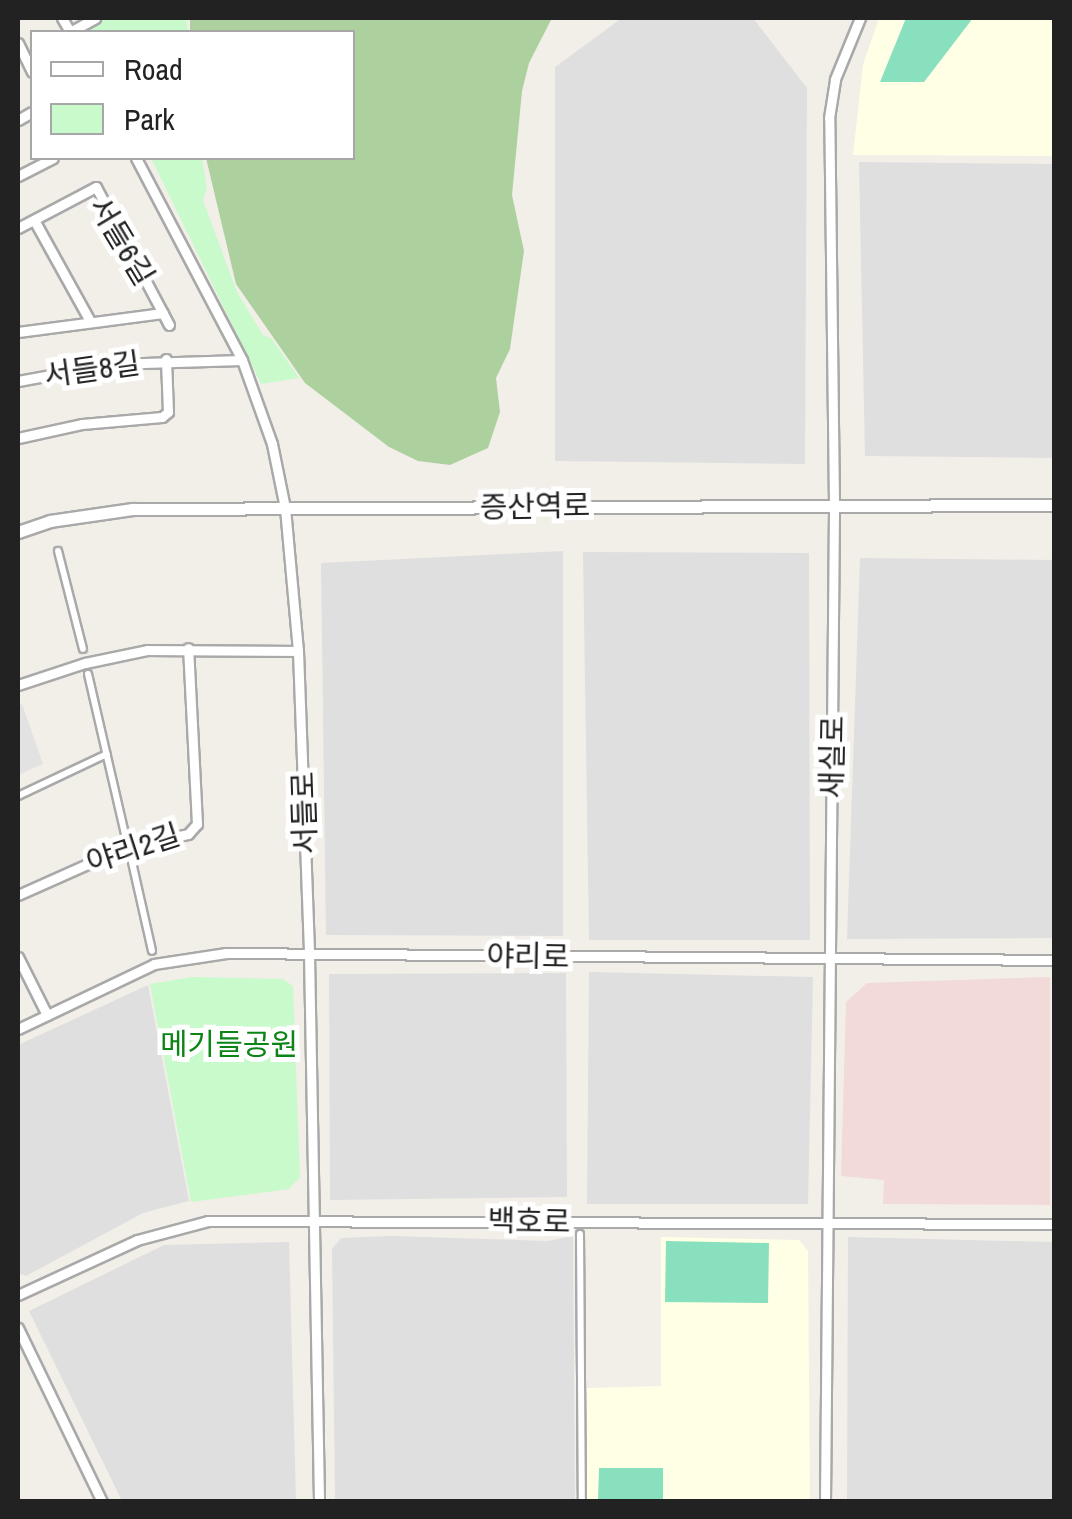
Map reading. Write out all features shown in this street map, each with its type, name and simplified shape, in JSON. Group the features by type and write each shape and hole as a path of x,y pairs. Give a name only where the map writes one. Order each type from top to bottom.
{"street":[{"name":"새실로","path":"825,1502 834,503 829,118 835,79 860,18"},
{"path":"18,44 30,68"},
{"path":"18,176 48,160"},
{"name":"서들로","path":"137,160 242,360 272,444 285,508 298,651 309,954 319,1502"},
{"name":"서들6길","path":"18,228 96,187 169,325"},
{"path":"34,220 90,322"},
{"name":"서들6길","path":"18,332 163,314"},
{"name":"서들8길","path":"18,381 166,359 242,360"},
{"name":"서들8길","path":"18,438 82,424 162,417 168,412 166,359"},
{"name":"증산역로","path":"18,532 67,518 132,509 1054,505"},
{"path":"58,551 83,648"},
{"path":"18,685 108,657 188,648 298,651"},
{"name":"야리2길","path":"18,895 128,846 188,834 197,824 188,648"},
{"path":"88,674 126,838"},
{"path":"18,796 106,754"},
{"path":"132,862 152,951"},
{"name":"야리로","path":"18,1030 154,964 226,953 1054,960"},
{"path":"18,956 47,1015"},
{"name":"백호로","path":"18,1295 167,1229 208,1221 1054,1224"},
{"path":"580,1234 582,1502"},
{"path":"18,1328 102,1502"}],"shaded area":[{"path":"622,18 753,18 807,88 805,464 555,461 555,67"},
{"path":"879,18 1054,18 1054,156 853,155 863,65"},
{"path":"859,162 1054,164 1054,458 865,456"},
{"path":"563,551 563,936 326,935 321,563"},
{"path":"583,552 809,553 810,940 589,940"},
{"path":"860,558 1054,560 1054,938 847,939"},
{"path":"22,704 43,764 18,775 18,707"},
{"path":"589,972 813,977 808,1204 587,1204"},
{"path":"566,973 567,1197 330,1200 329,974"},
{"path":"1050,977 1050,1205 883,1204 884,1180 841,1176 846,1002 867,983"},
{"path":"148,985 189,1201 143,1213 26,1276 18,1273 18,1045"},
{"path":"573,1236 575,1501 335,1501 332,1249 341,1238 548,1241"},
{"path":"661,1237 799,1240 808,1251 810,1501 587,1501 587,1388 661,1386"},
{"path":"848,1237 1054,1242 1054,1501 847,1501"},
{"path":"289,1242 296,1501 122,1501 29,1311 164,1245"}],"green space":[{"path":"102,18 186,18 188,30 89,30 87,26"},
{"path":"190,18 552,18 529,63 522,91 512,195 524,251 510,349 496,378 500,412 488,448 450,465 418,461 389,447 305,383 236,284 206,160 355,160 355,30 190,30"},
{"path":"906,18 973,18 924,82 880,82"},
{"path":"152,160 202,160 207,189 203,200 237,292 263,335 272,339 299,378 261,384"},
{"name":"메기들공원","path":"192,977 283,979 293,986 300,1177 289,1189 191,1202 150,984"},
{"path":"666,1241 769,1243 768,1303 665,1302"},
{"path":"599,1468 663,1468 663,1501 598,1501"}]}
